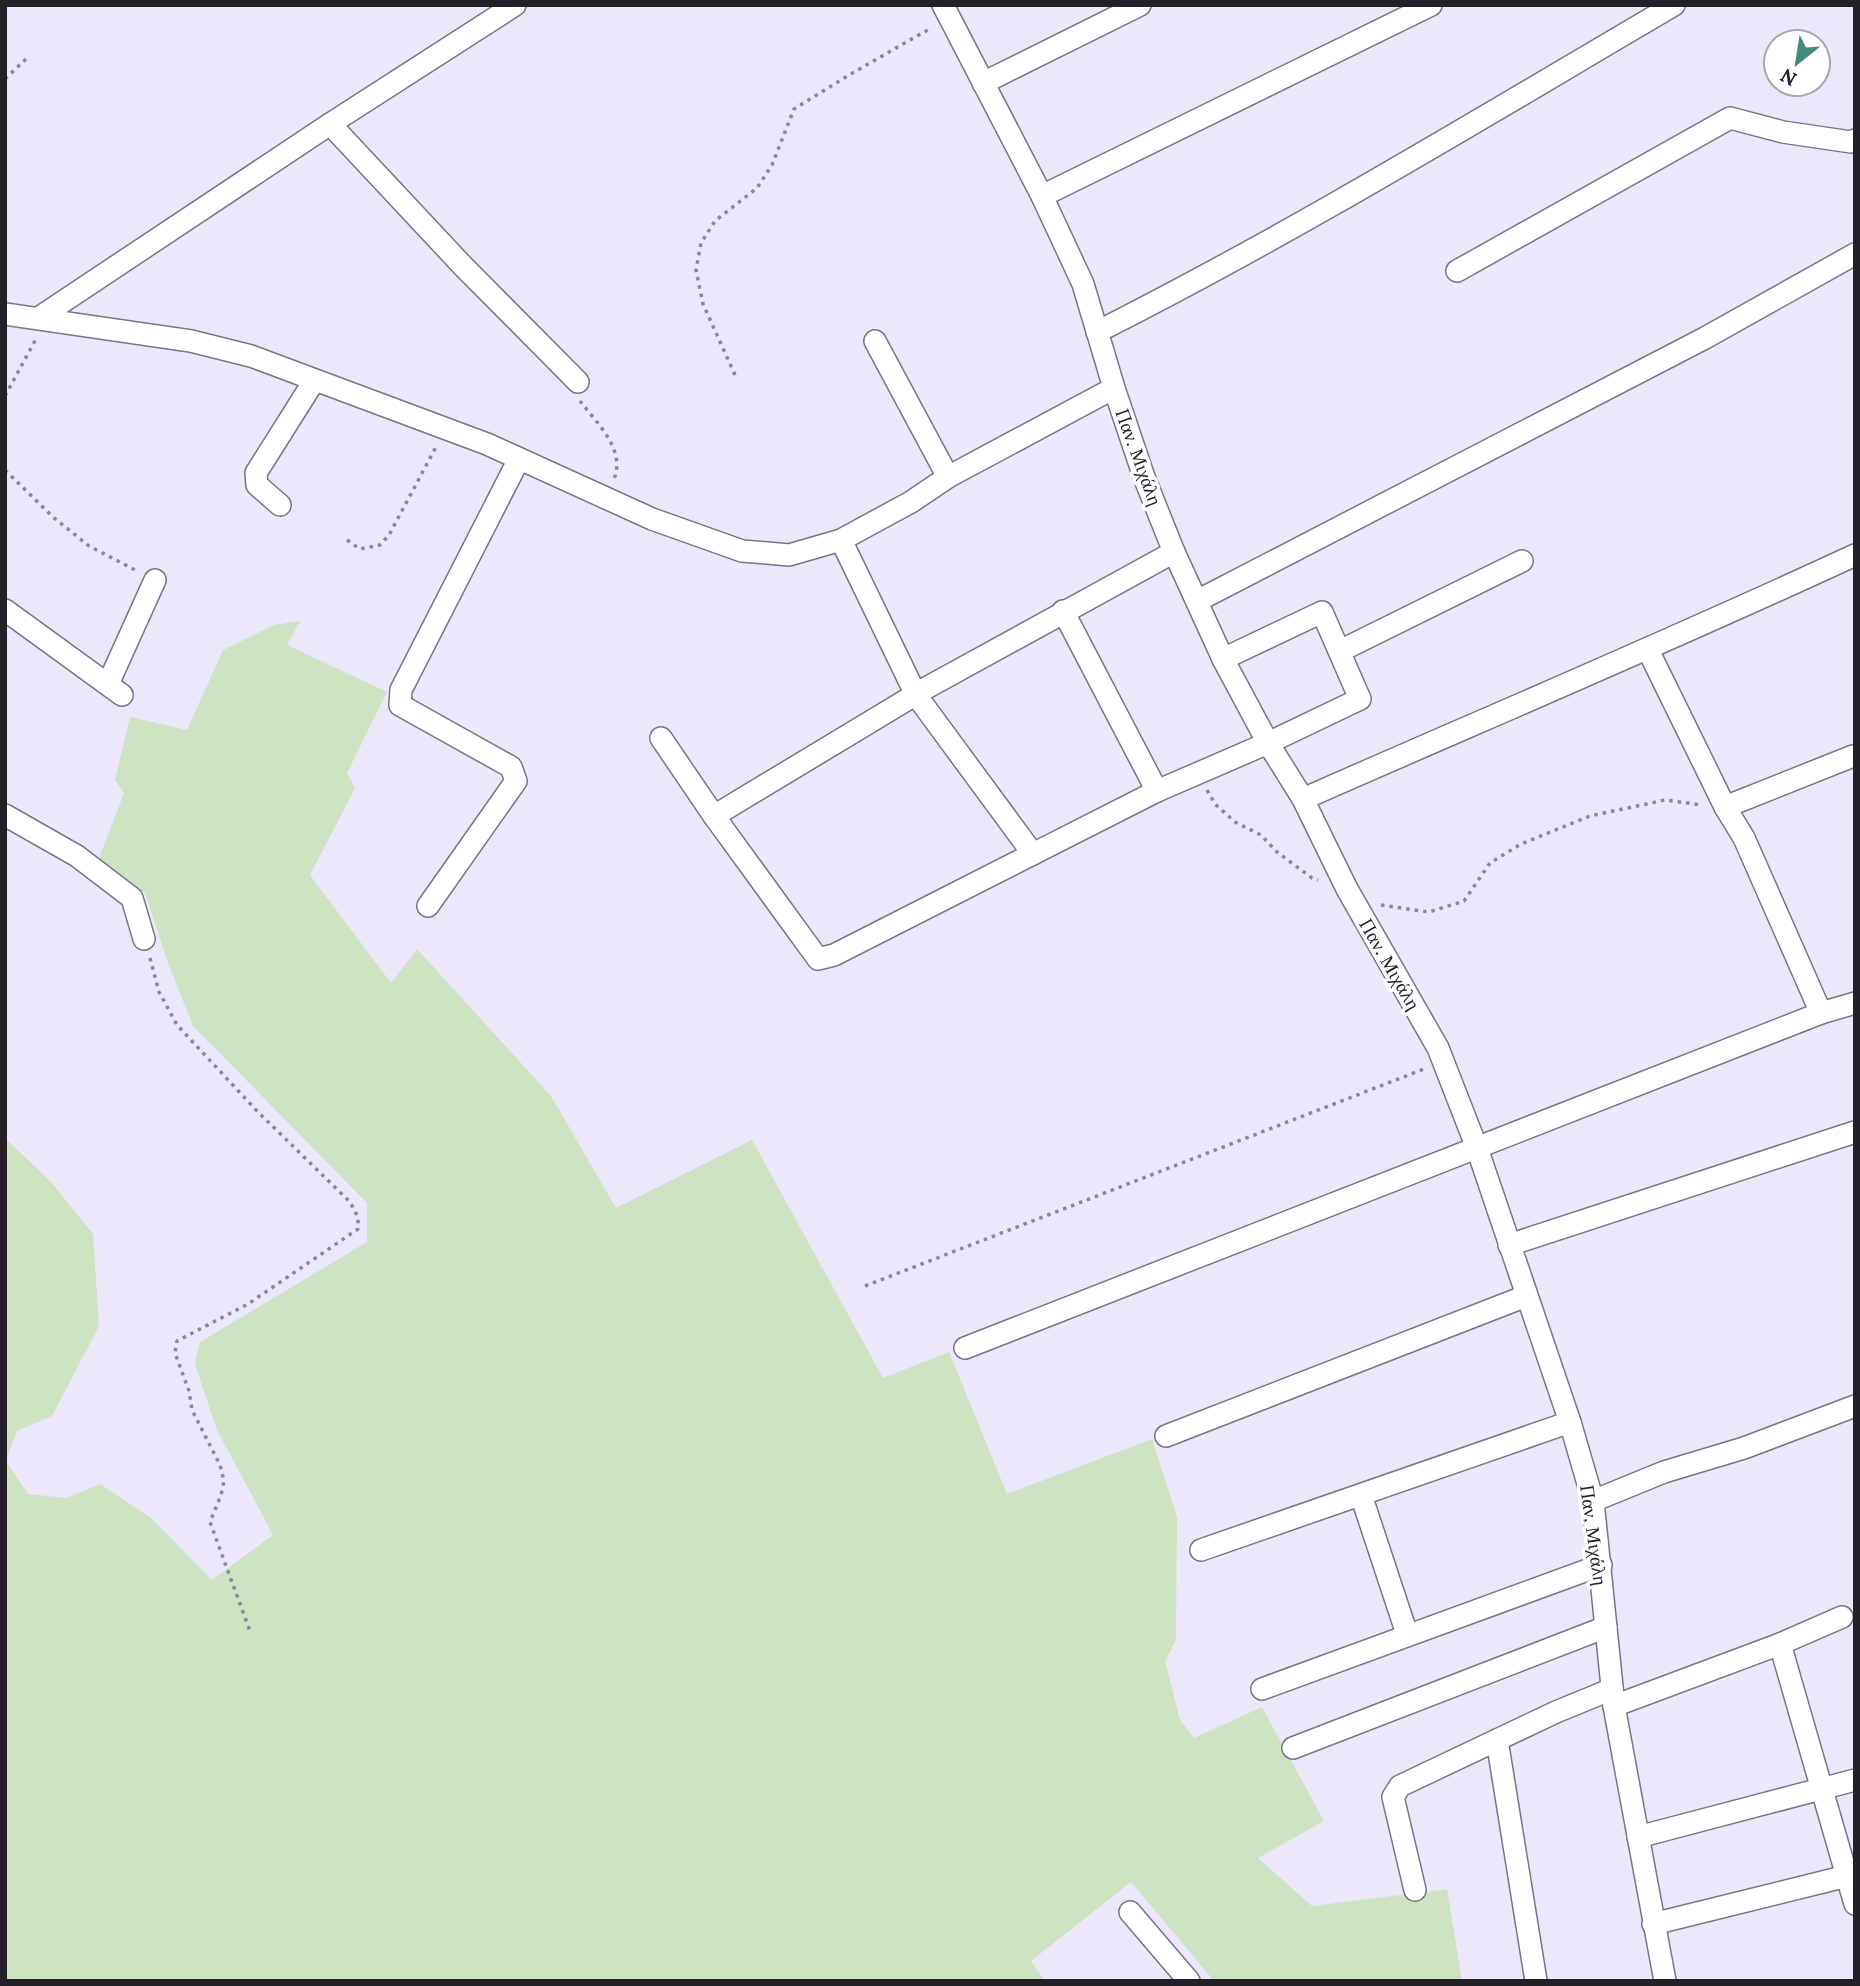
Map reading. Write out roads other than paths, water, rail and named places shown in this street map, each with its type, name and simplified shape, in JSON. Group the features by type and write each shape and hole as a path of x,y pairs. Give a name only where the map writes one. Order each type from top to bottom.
{"street":[{"path":"44,318 330,124 515,5"},
{"path":"983,83 1140,5"},
{"path":"1042,196 1431,5"},
{"path":"1097,332 1201,280 1330,208 1674,5"},
{"name":"Παν. Μιχάλη","path":"946,12 1042,196 1083,284 1144,477 1174,552 1223,659 1268,743 1303,799 1347,889 1444,1062 1477,1148 1570,1422 1593,1501 1613,1697 1665,1981"},
{"path":"1457,271 1730,118 1783,131 1851,142 1855,140"},
{"path":"330,124 461,265 578,382"},
{"path":"1197,601 1705,338 1855,254"},
{"path":"5,314 191,341 251,356 447,428 652,519 742,551 789,555 841,540 900,508 948,477 1114,388"},
{"path":"875,341 948,477"},
{"path":"280,505 257,485 256,473 314,381"},
{"path":"428,906 516,781 511,767 400,705 401,690 519,459"},
{"path":"841,540 916,695 1033,854"},
{"path":"714,816 928,687 1174,552"},
{"path":"1303,799 1648,650 1855,555"},
{"path":"1340,652 1522,561"},
{"path":"5,610 115,690 155,580"},
{"path":"1063,611 1157,791"},
{"path":"661,738 818,959 834,955 1157,791 1360,699 1322,612 1223,659"},
{"path":"1648,650 1744,838 1821,1013"},
{"path":"1726,807 1853,756"},
{"path":"5,815 77,856 132,898 144,939"},
{"path":"965,1349 1821,1013 1855,1003"},
{"path":"1509,1245 1855,1132"},
{"path":"1166,1436 1526,1296"},
{"path":"1593,1501 1664,1472 1744,1448 1855,1406"},
{"path":"1201,1550 1570,1422"},
{"path":"1361,1495 1407,1634"},
{"path":"1262,1689 1601,1565"},
{"path":"1415,1890 1393,1797 1400,1786 1556,1712 1613,1697 1780,1644 1842,1617"},
{"path":"1293,1748 1606,1627"},
{"path":"1780,1644 1820,1789 1851,1875 1855,1904"},
{"path":"1497,1740 1536,1981"},
{"path":"1638,1837 1855,1780"},
{"path":"1653,1924 1851,1875"},
{"path":"1130,1912 1189,1981"}]}
